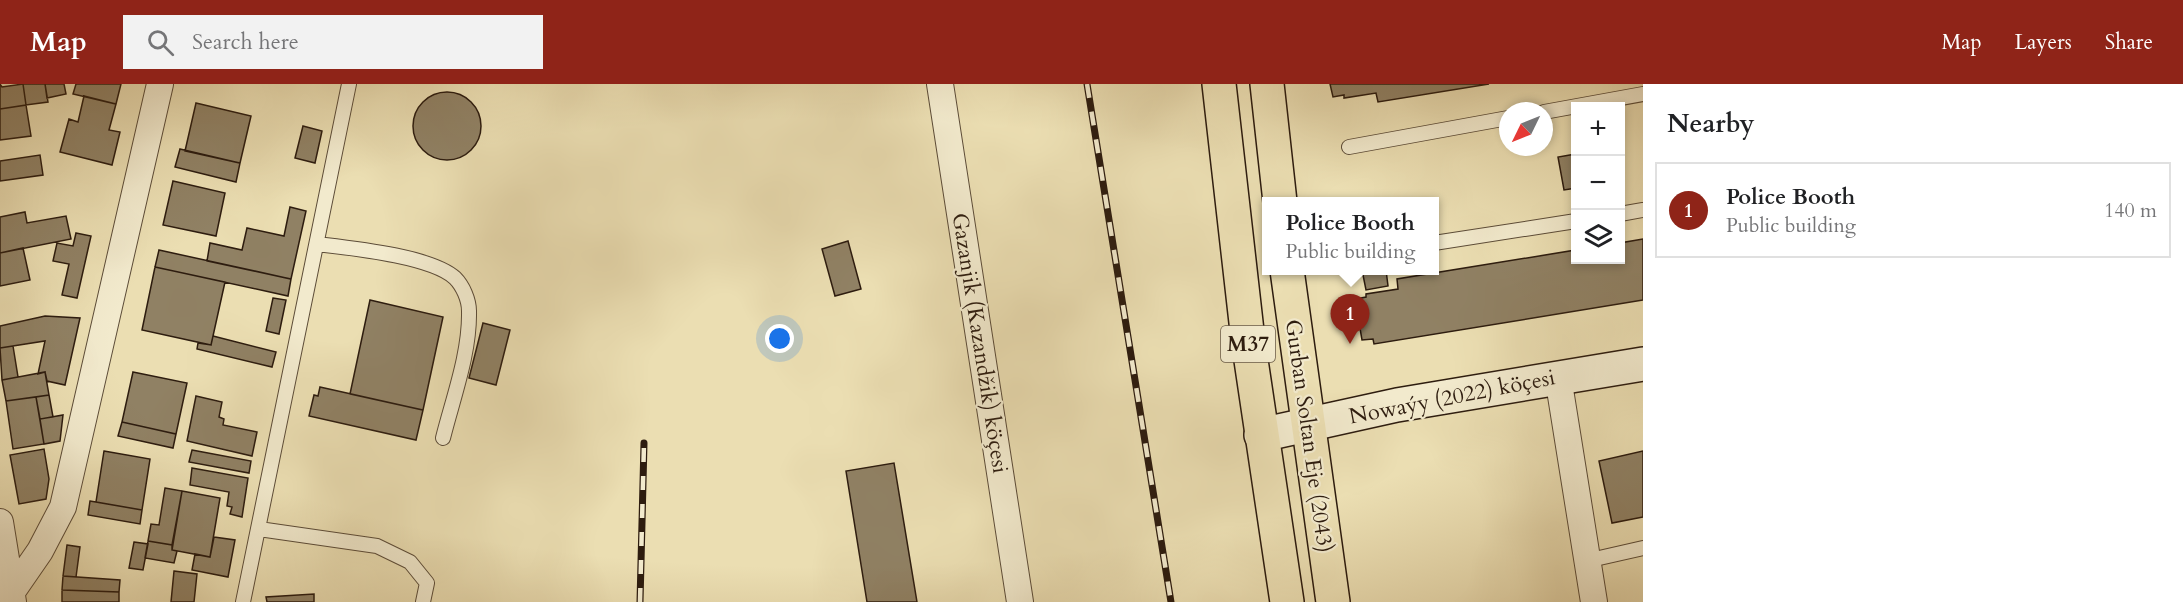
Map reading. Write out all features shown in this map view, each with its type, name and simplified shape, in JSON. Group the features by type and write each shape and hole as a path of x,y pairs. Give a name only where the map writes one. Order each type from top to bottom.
{"highway":[{"name":"Gurban Soltan Eje (2043)","path":"1219,84 1248,340 1287,602"},
{"path":"1267,84 1280,197"},
{"name":"Gurban Soltan Eje (2043)","path":"1288,275 1307,426 1334,602"}],"street":[{"path":"12,598 63,507 160,84"},
{"name":"Gazanjik (Kazandžik) köçesi","path":"940,84 1020,602"},
{"name":"Nowaýy (2022) köçesi","path":"1261,435 1397,405 1643,364"},
{"path":"1558,377 1594,602"},
{"path":"0,522 12,598"}],"lane":[{"path":"243,602 349,84"},
{"path":"1553,110 1643,94"},
{"path":"1349,147 1499,120"},
{"path":"1625,213 1643,210"},
{"path":"1439,242 1571,222"},
{"path":"317,244 382,253 440,268 455,278 465,292 470,309 467,339 443,438"},
{"path":"259,529 377,546 410,562 427,583 423,602"},
{"path":"1586,561 1643,548"}],"building":[{"path":"0,84 2,87 23,84 26,105 0,109"},
{"path":"23,84 45,84 48,102 26,105"},
{"path":"45,84 64,84 66,94 47,98"},
{"path":"76,84 121,84 116,104 73,94"},
{"path":"1330,84 1489,84 1378,102 1376,93 1344,98 1344,95 1333,97"},
{"path":"447,92 460,95 471,102 478,113 481,126 478,139 471,150 460,157 447,160 434,157 423,150 416,139 413,126 416,113 423,102 434,95"},
{"path":"84,96 116,104 109,130 120,132 112,165 60,152 69,119 78,122"},
{"path":"196,103 251,116 240,163 185,151"},
{"path":"26,105 31,136 0,140 0,109"},
{"path":"303,126 322,131 315,163 295,158"},
{"path":"180,149 240,163 236,182 175,167"},
{"path":"40,155 43,175 0,181 0,161"},
{"path":"1571,155 1571,189 1564,190 1558,157"},
{"path":"173,181 225,193 216,236 163,225"},
{"path":"290,207 306,211 291,279 207,261 210,243 242,250 247,228 284,236"},
{"path":"25,212 27,223 66,216 71,239 0,253 0,217"},
{"path":"76,233 91,236 77,298 62,295 69,264 53,261 57,243 73,246"},
{"path":"1643,239 1643,300 1374,344 1373,339 1362,340 1355,299 1366,297 1366,294 1398,289 1397,279 1439,275 1439,272 1571,251 1571,264 1625,264 1625,242"},
{"path":"848,241 861,289 835,296 822,249"},
{"path":"23,248 30,280 0,286 0,253"},
{"path":"159,250 291,279 288,296 155,267"},
{"path":"155,267 225,282 211,345 142,330"},
{"path":"1363,275 1387,275 1388,286 1366,290"},
{"path":"273,298 286,300 279,334 266,331"},
{"path":"370,300 443,317 423,410 350,394"},
{"path":"45,316 80,318 65,385 47,381 45,372 38,374 45,341 0,348 0,326"},
{"path":"483,323 510,330 496,385 469,378"},
{"path":"213,336 276,352 272,367 197,349 198,343 211,345"},
{"path":"13,346 18,377 2,380 0,348"},
{"path":"45,372 49,395 6,401 2,380"},
{"path":"133,372 187,383 176,434 122,422"},
{"path":"320,387 423,410 416,440 309,416 314,395 318,396"},
{"path":"49,395 53,417 40,419 36,397"},
{"path":"196,396 222,402 219,417 224,419 223,425 257,432 252,456 187,441"},
{"path":"36,397 44,444 13,449 6,401"},
{"path":"63,415 60,441 44,444 40,419"},
{"path":"122,422 176,434 173,448 118,436"},
{"path":"44,449 49,479 46,499 19,504 10,455"},
{"path":"192,450 251,461 249,473 189,462"},
{"path":"104,451 150,459 142,510 96,502"},
{"path":"1643,451 1643,517 1612,523 1599,461"},
{"path":"894,463 917,602 867,602 846,471"},
{"path":"192,468 248,478 242,517 230,514 232,507 227,506 229,492 190,485"},
{"path":"165,488 182,491 172,545 148,541 151,524 159,525"},
{"path":"182,491 220,498 210,557 172,550"},
{"path":"90,501 142,510 140,524 88,515"},
{"path":"214,537 235,540 228,577 192,570 195,554 210,557"},
{"path":"148,541 172,545 172,550 177,551 174,563 145,558"},
{"path":"134,542 148,544 143,570 129,568"},
{"path":"67,545 80,547 76,577 63,576"},
{"path":"174,571 197,574 194,602 171,602"},
{"path":"63,576 120,580 119,592 62,590"},
{"path":"62,590 119,592 119,602 62,602"},
{"path":"314,594 314,602 267,602 266,597"}],"railway":[{"path":"1087,84 1171,602"},
{"path":"640,602 644,443"}],"place":[{"name":"Police Booth","path":"1350,344"}]}
